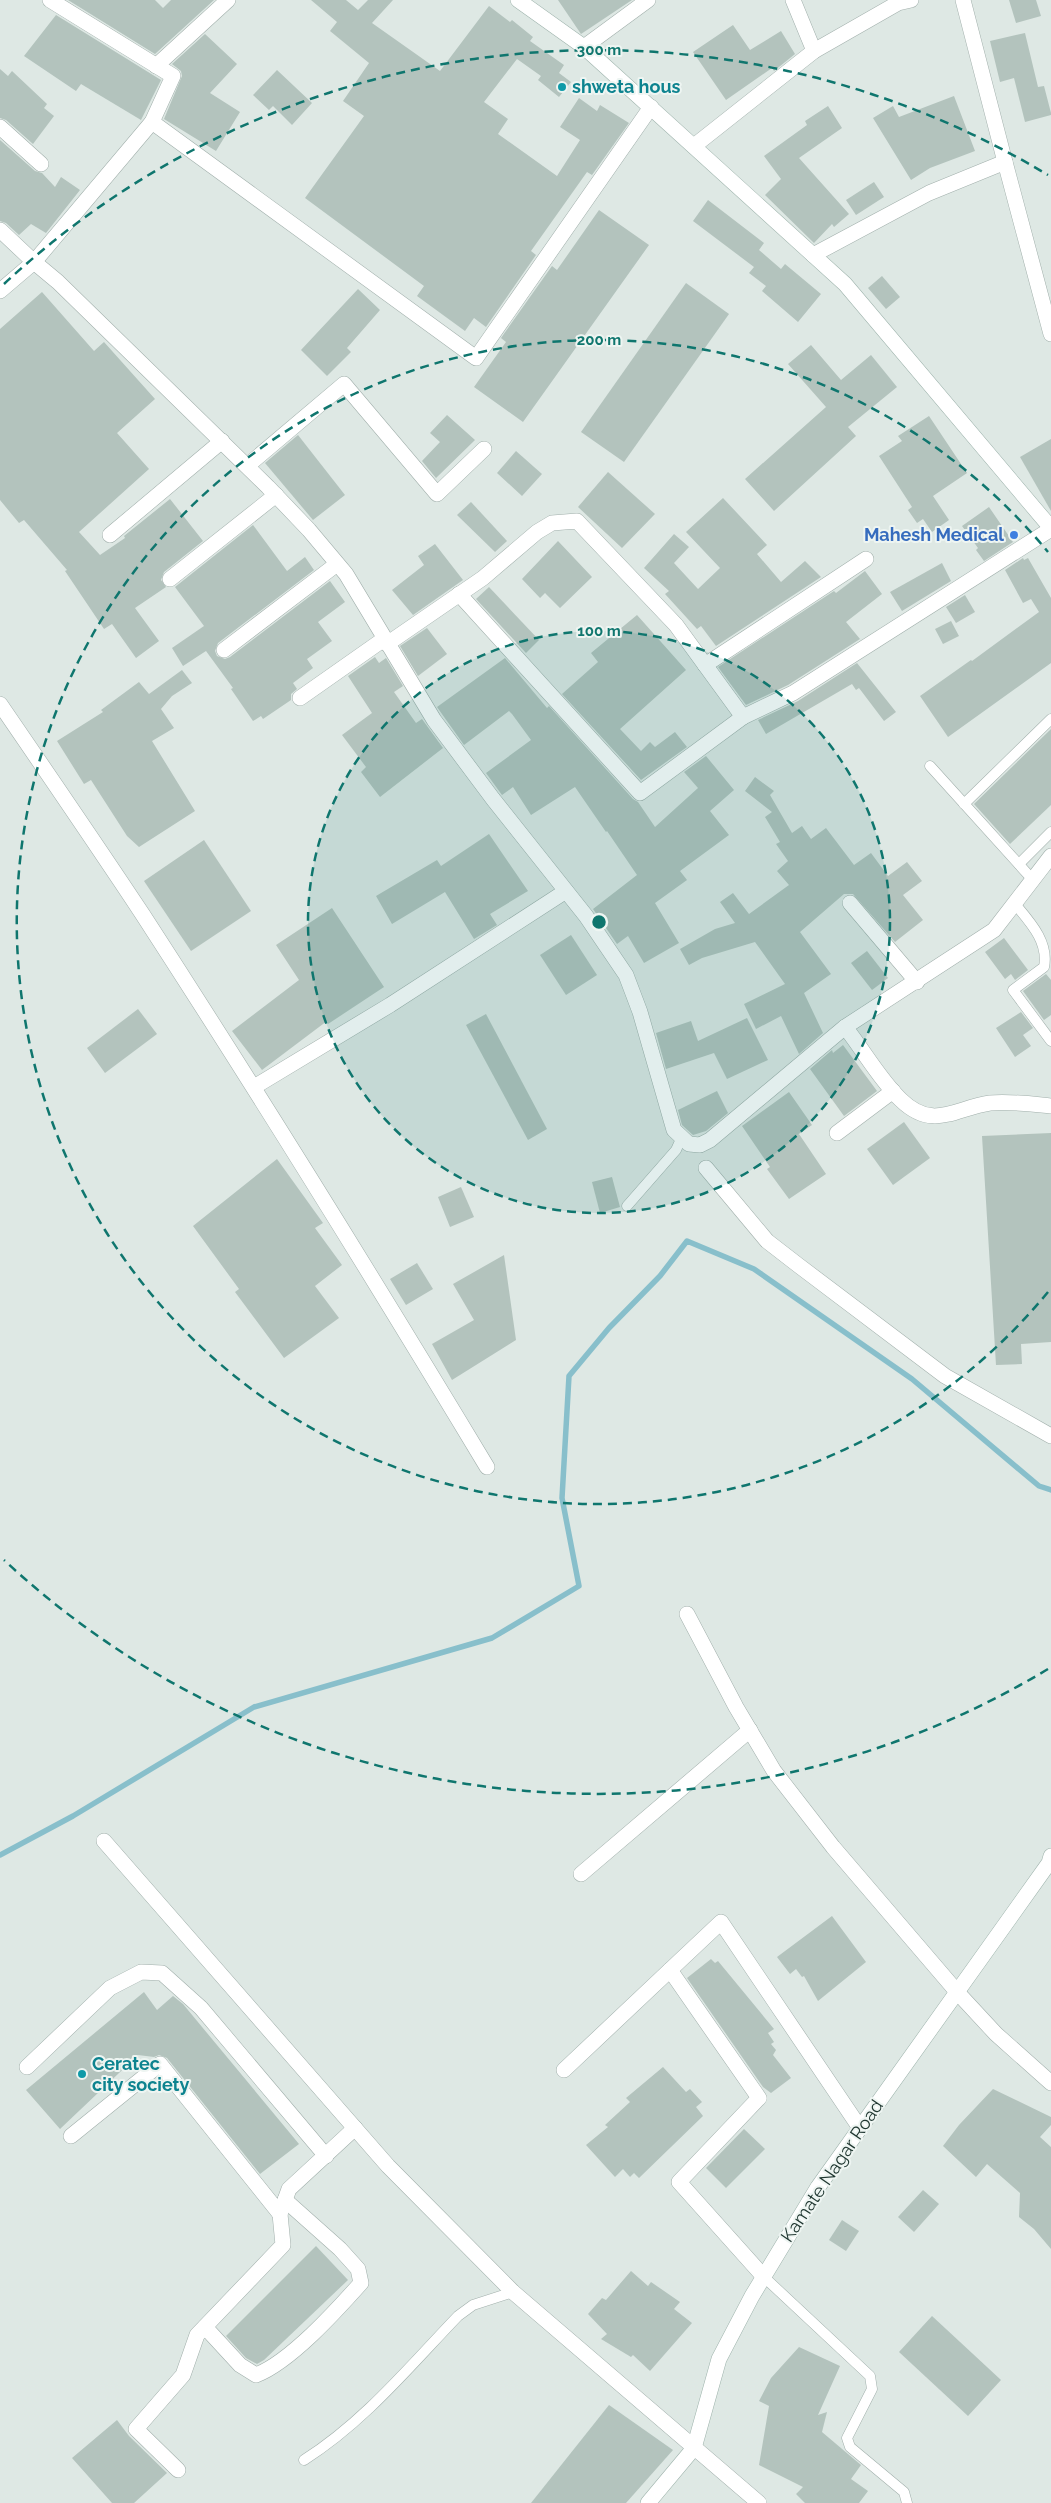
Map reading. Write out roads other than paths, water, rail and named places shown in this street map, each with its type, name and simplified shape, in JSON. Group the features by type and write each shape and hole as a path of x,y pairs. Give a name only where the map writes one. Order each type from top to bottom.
{"street":[{"path":"0,291 34,262 152,122 173,76 50,0"},
{"path":"156,66 228,0"},
{"path":"458,594 640,793 743,717 793,693 1051,528 910,359 844,284 584,47 518,0"},
{"path":"584,47 648,0"},
{"path":"793,0 814,51"},
{"path":"694,146 814,51 881,6 911,0"},
{"path":"963,0 1004,162 1040,286 1051,334"},
{"path":"152,122 476,358 651,107"},
{"path":"0,127 41,164"},
{"path":"813,255 929,193 1004,162"},
{"path":"0,230 127,347 222,441 309,530 346,574 434,720 610,949 626,975 658,1072 670,1120 681,1139 689,1144 700,1145 710,1140 845,1028 994,930 1051,856"},
{"path":"247,466 344,384 437,494 484,450"},
{"path":"110,535 222,441"},
{"path":"170,578 276,495"},
{"path":"300,698 458,594 552,523 577,521 676,625 743,717"},
{"path":"705,665 866,559"},
{"path":"224,650 338,564"},
{"path":"0,704 142,913 254,1087 374,1279 487,1467"},
{"path":"254,1087 390,1005 566,891"},
{"path":"850,904 917,982"},
{"path":"845,1028 893,1091 909,1107 934,1117 943,1117 990,1103 1051,1106"},
{"path":"837,1133 893,1091"},
{"path":"706,1168 766,1240 798,1265 946,1376 1051,1436"},
{"path":"687,1614 774,1771 833,1847 958,1993 996,2034 1051,2082"},
{"path":"581,1874 750,1730"},
{"path":"104,1841 388,2166 513,2292 759,2503"},
{"name":"Kamate Nagar Road","path":"648,2503 694,2448 719,2359 764,2277 818,2187 958,1993 1049,1863 1051,1856"},
{"path":"564,2070 721,1922 860,2128"},
{"path":"670,1970 759,2098 679,2182 764,2277"},
{"path":"27,2067 110,1988 141,1972 162,1973 201,2008 326,2156"},
{"path":"71,2136 160,2064 280,2214"},
{"path":"178,2470 136,2429 183,2375 197,2336 283,2245 280,2214 289,2188 355,2128"},
{"path":"205,2327 240,2365 256,2375 268,2370 295,2347 361,2283 358,2269 340,2248 285,2200"}],"lane":[{"path":"964,804 1051,719"},
{"path":"930,766 1033,880"},
{"path":"1019,864 1051,832"},
{"path":"1015,904 1037,931 1046,958 1044,968 1013,990 1051,1041"},
{"path":"627,1206 676,1150 681,1139"},
{"path":"764,2277 870,2376 872,2389 847,2438 850,2447 904,2492 907,2503"},
{"path":"304,2460 333,2441 354,2424 458,2316 473,2305 513,2292"}],"waterway":[{"path":"0,1855 73,1816 254,1707 492,1638 579,1586 562,1498 569,1376 609,1328 660,1276 687,1241 754,1269 912,1379 1039,1486 1051,1490"}],"place":[{"name":"shweta hous","path":"562,87"},
{"name":"Mahesh Medical","path":"1014,535"},
{"name":"Ceratec city society","path":"82,2074"}]}
